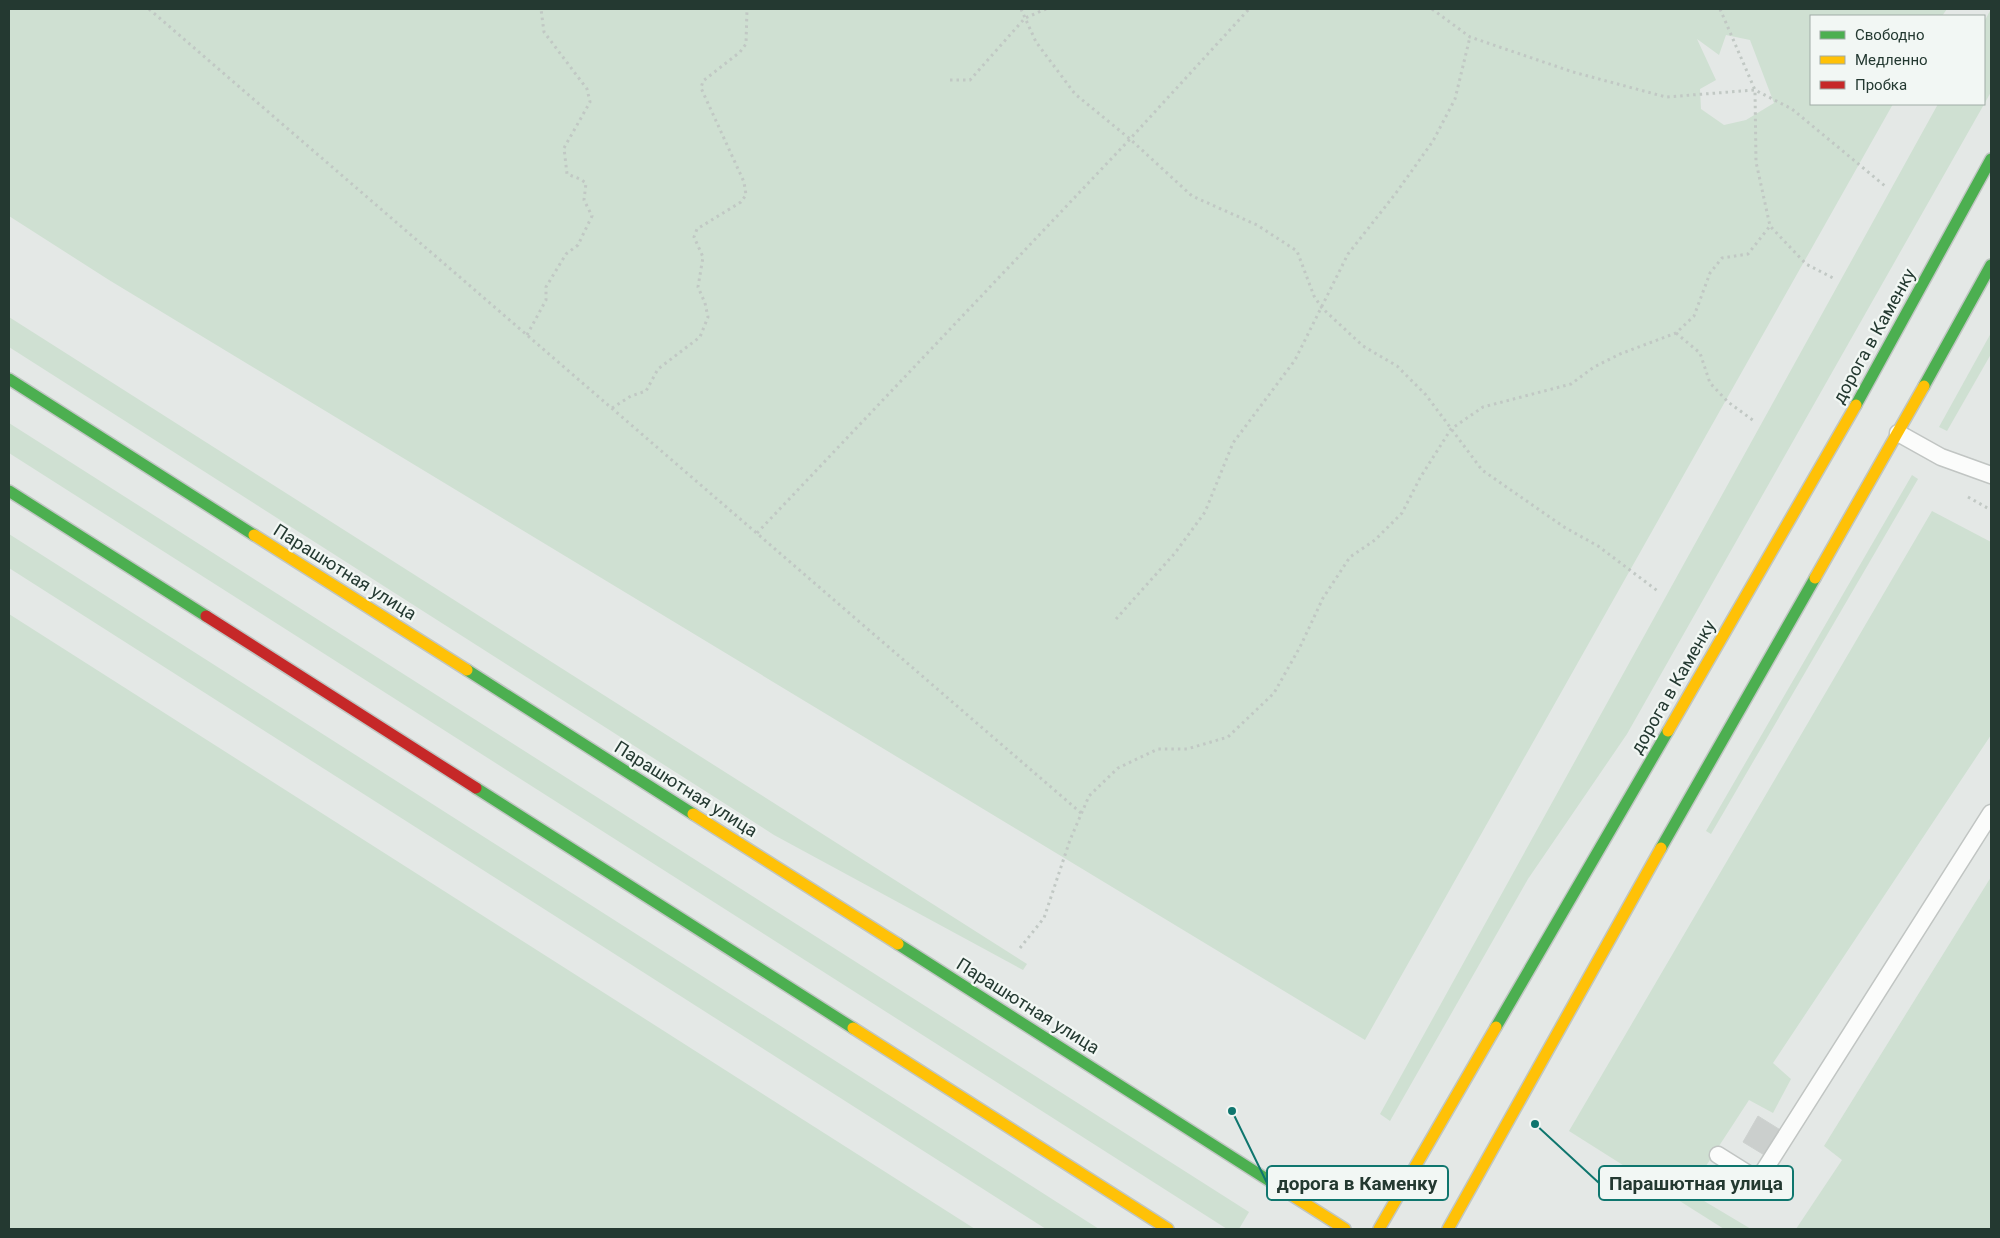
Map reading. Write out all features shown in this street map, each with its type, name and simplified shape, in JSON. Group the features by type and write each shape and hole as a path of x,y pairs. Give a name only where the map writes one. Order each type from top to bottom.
{"main road":[{"name":"дорога в Каменку","path":"1379,1229 1813,482 1991,159"},
{"path":"1448,1229 1576,994 1898,433 1991,265"},
{"name":"Парашютная улица","path":"9,379 1345,1229"},
{"path":"9,491 1168,1229"}],"lane":[{"path":"1898,433 1941,457 1991,476"},
{"path":"1718,1155 1758,1180 1991,813"}],"path":[{"path":"149,9 1081,813"},
{"path":"527,335 546,300 546,287 566,254 578,244 592,216 584,200 586,184 580,178 567,174 564,155 564,148 590,102 587,89 544,32 541,9"},
{"path":"612,408 631,396 646,391 658,369 700,337 708,317 705,303 698,288 703,257 694,237 697,229 741,202 746,195 744,182 701,88 703,81 740,52 746,44 748,9"},
{"path":"1021,9 1036,42 1075,94 1130,139 1192,196 1258,225 1297,251 1314,296 1322,308 1364,346 1397,366 1426,395 1482,470 1564,527 1598,546 1659,592"},
{"path":"950,80 970,80 1025,18 1046,9"},
{"path":"757,533 1130,139 1250,9"},
{"path":"1432,9 1470,37 1573,72 1666,98 1755,90 1792,109 1885,186"},
{"path":"1720,9 1755,90 1756,162 1770,226 1806,264 1833,278"},
{"path":"1116,618 1175,553 1205,512 1233,444 1295,360 1348,254 1396,193 1433,140 1455,100 1470,37"},
{"path":"1020,948 1044,918 1081,813 1089,796 1118,768 1158,749 1187,749 1228,737 1274,693 1300,647 1322,598 1350,557 1375,540 1402,513 1420,478 1451,430 1483,407 1571,384 1594,367 1620,354 1676,333 1694,316 1710,273 1722,258 1748,254 1770,226"},
{"path":"1676,333 1700,353 1710,383 1728,402 1754,421"}],"green space":[{"path":"9,9 1947,9 1943,15 1810,15 1810,105 1892,105 1365,1040 109,280 9,216","holes":["1726,35 1750,40 1774,103 1746,120 1724,125 1701,109 1700,89 1716,80 1697,39 1719,55"]},
{"path":"1991,9 1991,92 1985,103 1985,20"},
{"path":"1937,105 1984,105 1627,734 1528,879 1390,1121 1380,1114"},
{"path":"9,317 1027,964 1023,970 774,835 9,347"},
{"path":"1991,333 1991,354 1947,431 1939,427"},
{"path":"9,423 1249,1212 1239,1229 1227,1229 9,453"},
{"path":"1912,475 1918,479 1711,834 1706,831"},
{"path":"1932,511 1991,542 1991,735 1773,1063 1791,1079 1773,1113 1749,1100 1689,1192 1751,1229 1724,1229 1569,1131"},
{"path":"9,534 1099,1229 1046,1229 9,568"},
{"path":"9,614 975,1229 9,1229"},
{"path":"1991,877 1991,1229 1796,1229 1842,1160 1824,1146"}],"building":[{"path":"1758,1116 1782,1131 1766,1156 1743,1142"}],"traffic: fast":[{"path":"1856,405 1991,159"},
{"path":"1924,386 1991,265"},
{"path":"9,379 254,535"},
{"path":"9,491 206,616"},
{"path":"1661,848 1815,578"},
{"path":"467,670 693,814"},
{"path":"1496,1027 1668,731"},
{"path":"476,788 853,1028"},
{"path":"898,944 1279,1187"}],"traffic: slow":[{"path":"1815,578 1924,386"},
{"path":"1668,731 1856,405"},
{"path":"254,535 467,670"},
{"path":"693,814 898,944"},
{"path":"1448,1229 1661,848"},
{"path":"1379,1229 1496,1027"},
{"path":"853,1028 1168,1229"},
{"path":"1279,1187 1345,1229"}],"traffic: jam":[{"path":"206,616 476,788"}],"place":[{"name":"дорога в Каменку","path":"1232,1111"},
{"name":"Парашютная улица","path":"1535,1124"}]}
